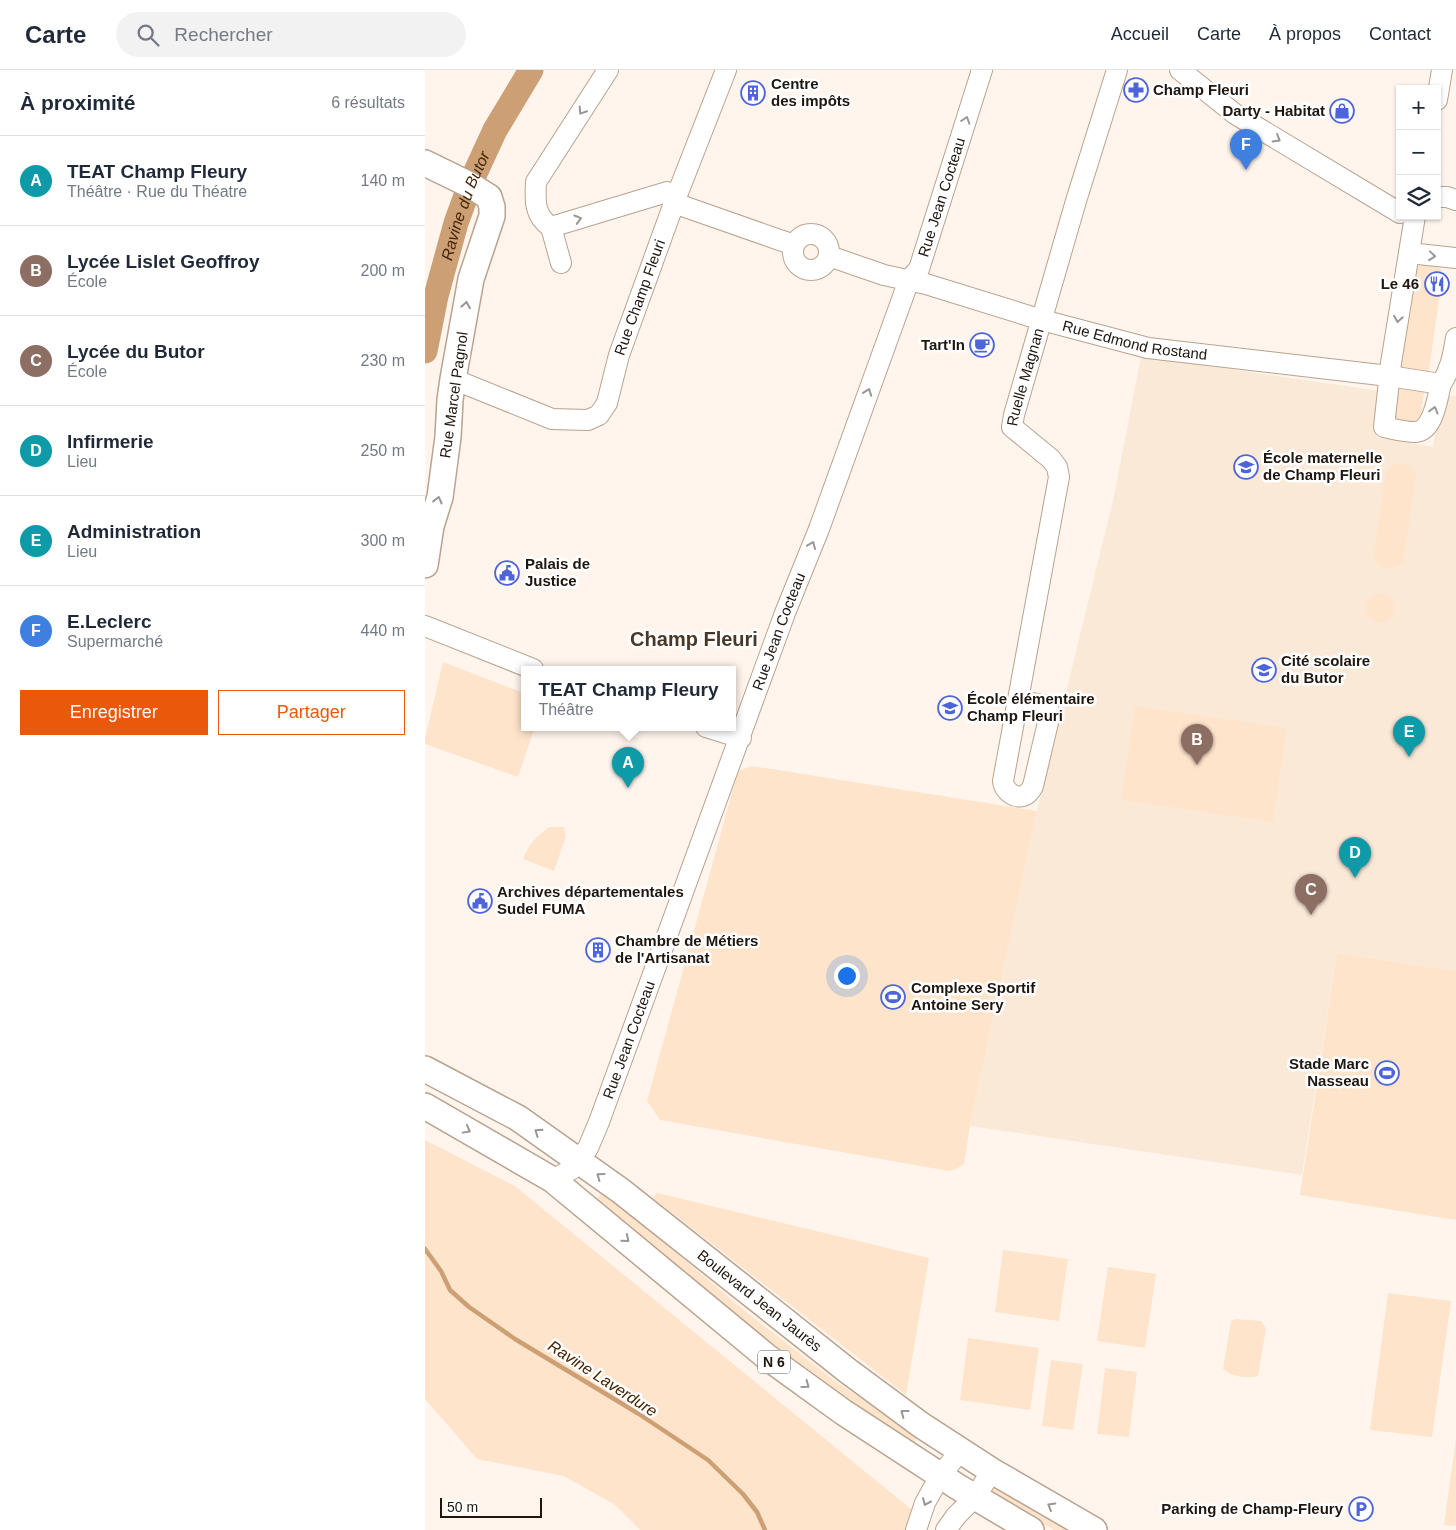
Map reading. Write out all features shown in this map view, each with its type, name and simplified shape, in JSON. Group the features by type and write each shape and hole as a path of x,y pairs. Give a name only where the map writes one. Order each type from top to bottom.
{"main road":[{"name":"Rue Marcel Pagnol","path":"425,565 431,526 440,497 449,437 451,389 471,279 492,216 493,207 489,197 436,168"},
{"name":"Boulevard Jean Jaurès","path":"425,1070 518,1118 621,1191 848,1370 921,1425 991,1471 1094,1530"},
{"name":"N 6","path":"425,1106 553,1180 767,1356 843,1412 940,1476 1031,1530"}],"street":[{"path":"561,263 551,227 543,221 538,213 535,198 536,182 608,70"},
{"name":"Rue Champ Fleuri","path":"451,389 468,394 487,394 552,419 588,420 599,415 607,403 619,355 676,199 727,70"},
{"name":"Rue Jean Cocteau","path":"553,1180 572,1169 588,1148 599,1122 909,280 919,269 982,70"},
{"name":"Ruelle Magnan","path":"1018,700 1059,477 1057,467 1051,459 1012,427 1117,70"},
{"path":"1180,70 1235,114 1396,210"},
{"path":"1440,85 1442,70"},
{"path":"551,227 667,192 676,199"},
{"name":"Rue Edmond Rostand","path":"676,199 794,245 804,235 818,234 825,240 829,248 829,256 884,275 926,284 1042,320 1148,348 1389,376 1441,384"},
{"path":"1408,220 1409,253 1389,376 1384,427 1417,432 1431,422 1441,384 1448,374 1452,363 1456,338"},
{"path":"1409,253 1456,258"},
{"path":"425,626 525,666"},
{"path":"719,731 741,738"},
{"path":"916,1530 925,1503 940,1476 960,1451"},
{"path":"947,1530 975,1497 991,1471"}],"shaded area":[{"path":"1421,264 1440,268 1443,273 1428,376 1398,372 1416,268"},
{"name":"Cité scolaire du Butor","path":"1141,356 1380,391 1376,437 1433,447 1439,409 1446,395 1456,396 1456,971 1337,953 1302,1175 970,1126 1037,811 1114,496"},
{"path":"1396,380 1425,384 1421,416 1415,421 1396,419 1391,412"},
{"path":"1404,463 1413,467 1416,476 1403,563 1386,568 1376,563 1373,559 1386,471 1394,464"},
{"path":"1380,594 1390,598 1394,608 1390,618 1380,622 1370,618 1366,608 1370,598"},
{"path":"443,662 521,692 521,731 534,731 518,777 425,744"},
{"path":"1135,706 1287,728 1273,822 1121,800"},
{"path":"752,766 1037,811 970,1126 964,1164 956,1169 949,1171 660,1120 647,1101 738,771"},
{"path":"549,827 564,827 566,836 554,871 523,859 533,841"},
{"name":"Stade Marc Nasseau","path":"1337,953 1456,971 1456,1220 1300,1195"},
{"path":"425,1140 515,1186 916,1513 910,1530 640,1530 615,1505 564,1476 477,1459 425,1399"},
{"path":"603,1191 744,1310 831,1378 918,1437 909,1449 824,1386 595,1201"},
{"path":"657,1193 929,1258 906,1395 653,1198"},
{"path":"1003,1250 1068,1259 1059,1321 995,1312"},
{"path":"1108,1267 1156,1274 1145,1348 1097,1341"},
{"path":"1388,1293 1451,1301 1432,1437 1370,1430"},
{"path":"1236,1319 1261,1321 1266,1328 1258,1376 1240,1377 1223,1369 1231,1321"},
{"path":"968,1338 1039,1348 1030,1410 960,1400"},
{"path":"1051,1360 1083,1364 1073,1430 1042,1426"},
{"path":"1105,1368 1137,1372 1129,1437 1097,1434"},
{"path":"1456,1439 1456,1526 1444,1525"},
{"path":"991,1483 1071,1530 1054,1530 987,1491"}],"waterway":[{"name":"Ravine du Butor","path":"425,351 436,296 456,223 471,182 495,130 531,70"},
{"name":"Ravine Laverdure","path":"425,1249 441,1271 450,1290 469,1307 515,1339 639,1414 708,1460 743,1494 757,1512 765,1530"}],"place":[{"name":"Champ Fleuri","path":"1136,90"},
{"name":"Centre des impôts","path":"753,93"},
{"name":"Darty - Habitat","path":"1342,111"},
{"name":"E.Leclerc","path":"1246,170"},
{"name":"Le 46","path":"1437,284"},
{"name":"Tart'In","path":"982,345"},
{"name":"École maternelle de Champ Fleuri","path":"1246,467"},
{"name":"Palais de Justice","path":"507,573"},
{"name":"Cité scolaire du Butor","path":"1264,670"},
{"name":"École élémentaire Champ Fleuri","path":"950,708"},
{"name":"Administration","path":"1409,757"},
{"name":"Lycée Lislet Geoffroy","path":"1197,765"},
{"name":"TEAT Champ Fleury","path":"628,788"},
{"name":"Infirmerie","path":"1355,878"},
{"name":"Archives départementales Sudel FUMA","path":"480,901"},
{"name":"Lycée du Butor","path":"1311,915"},
{"name":"Chambre de Métiers de l'Artisanat","path":"598,950"},
{"name":"Complexe Sportif Antoine Sery","path":"893,997"},
{"name":"Stade Marc Nasseau","path":"1387,1073"},
{"name":"Parking de Champ-Fleury","path":"1361,1509"}],"district":[{"name":"Champ Fleuri","path":"694,639"}]}
